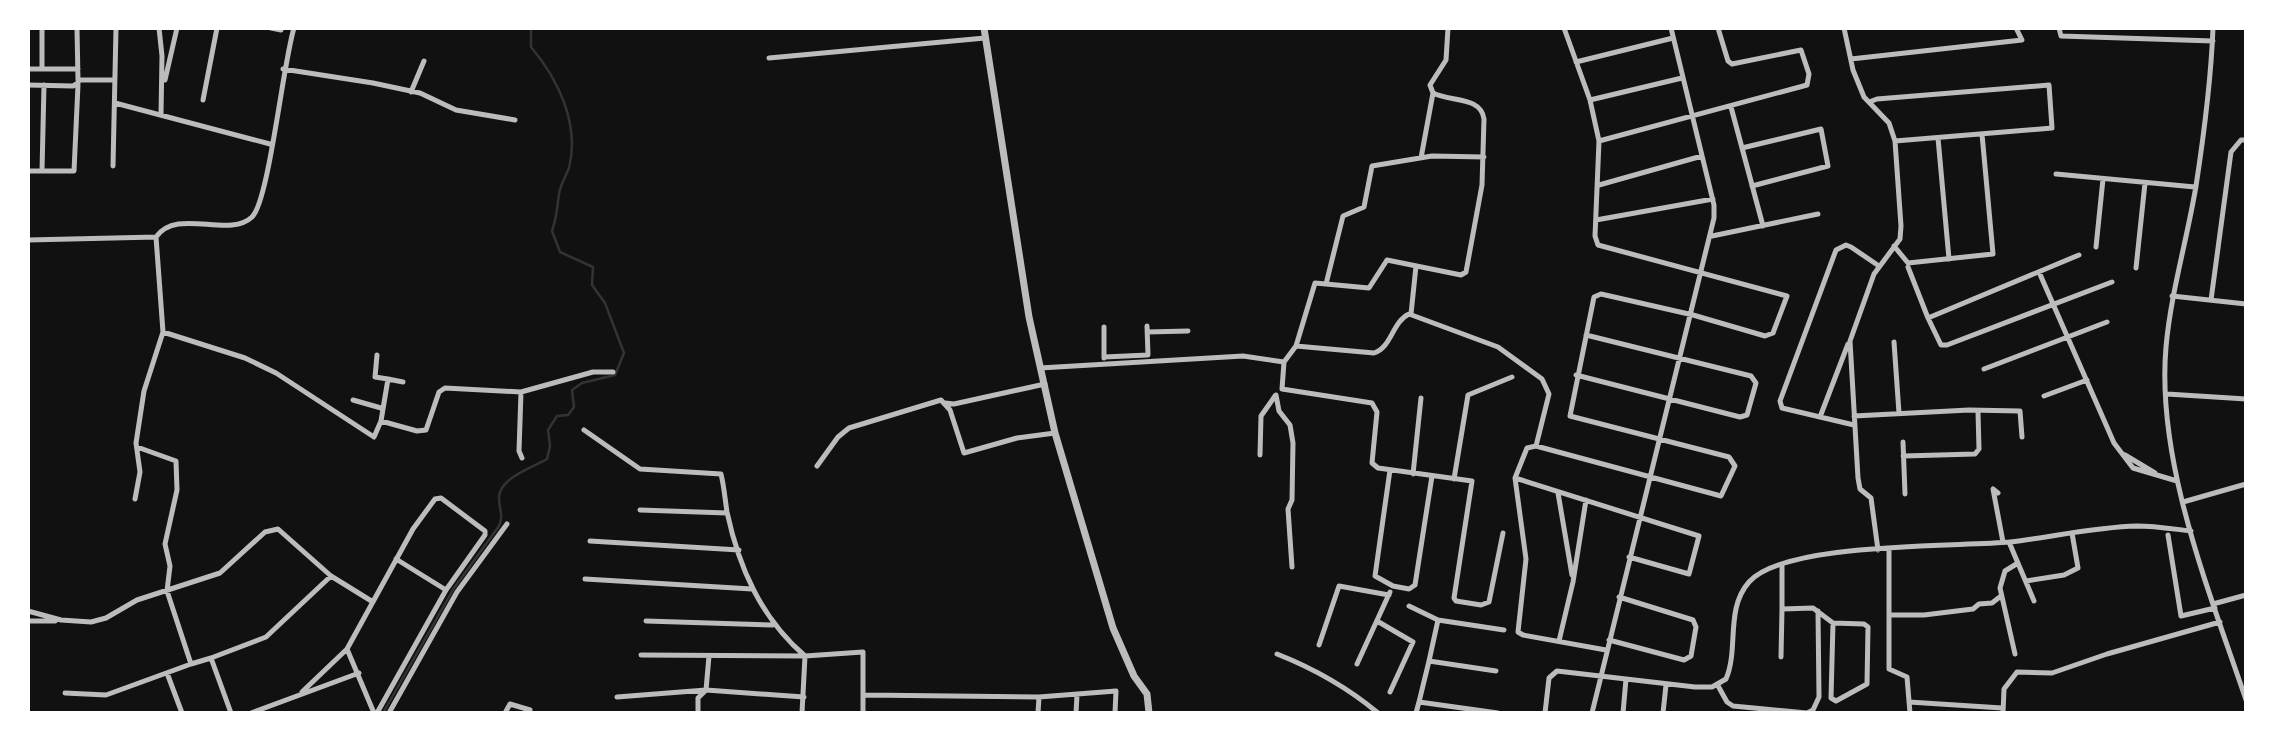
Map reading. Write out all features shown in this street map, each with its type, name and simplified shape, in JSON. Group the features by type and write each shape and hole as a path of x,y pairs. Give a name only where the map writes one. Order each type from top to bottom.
{"street":[{"path":"42,28 42,69"},
{"path":"28,172 71,172 75,168 77,28"},
{"path":"113,166 116,28"},
{"path":"159,28 161,114"},
{"path":"162,93 177,28"},
{"path":"204,100 217,28"},
{"path":"271,28 281,30"},
{"path":"135,499 140,471 137,447 144,391 163,332 156,237 162,229 176,224 242,223 253,216 266,183 283,69 293,28"},
{"path":"984,28 1009,198 1040,368 1055,433 1113,628 1128,666 1147,694 1149,713"},
{"path":"1421,158 1433,93 1431,80 1446,60 1448,28"},
{"path":"1564,28 1590,100 1599,141 1595,240 1600,247 1787,296 1770,335 1693,315 1598,295 1594,297 1576,375 1569,412 1571,417 1661,437 1732,458 1735,466 1721,496 1650,479 1536,446 1527,448 1515,478 1526,559 1518,627 1520,634 1606,650"},
{"path":"1592,713 1639,515 1712,236 1713,200 1671,28"},
{"path":"1599,141 1805,87 1809,74 1801,50 1732,65 1728,61 1718,28"},
{"path":"1820,417 1880,265 1900,239 1901,226 1895,141 1889,123 1864,97 1844,28"},
{"path":"1851,59 2021,40 2016,28"},
{"path":"2059,28 2061,36 2213,41"},
{"path":"2213,28 2196,187 2172,296 2166,347 2167,394 2177,481 2214,606 2246,701"},
{"path":"769,58 985,38"},
{"path":"1576,62 1673,38"},
{"path":"411,92 425,61"},
{"path":"28,69 78,69"},
{"path":"283,69 351,78 411,92 456,110 515,120"},
{"path":"1590,100 1682,78"},
{"path":"28,85 114,80"},
{"path":"42,171 44,85"},
{"path":"1869,102 2049,85 2052,128 1895,141"},
{"path":"1261,455 1261,416 1282,389 1284,362 1296,346 1314,284 1369,288 1386,260 1465,274 1480,199 1484,157 1482,109 1476,104 1433,93"},
{"path":"115,103 270,144"},
{"path":"1731,107 1763,226"},
{"path":"1742,148 1818,127 1821,129 1829,166 1752,186"},
{"path":"1893,248 1909,263 1993,254 1982,134"},
{"path":"1938,138 1949,259"},
{"path":"2211,300 2231,152 2246,140"},
{"path":"1599,185 1702,156"},
{"path":"1326,284 1343,216 1364,207 1370,167 1378,163 1421,158 1484,157"},
{"path":"2056,174 2196,187"},
{"path":"2096,247 2103,179"},
{"path":"2136,268 2145,183"},
{"path":"1596,220 1713,200"},
{"path":"1712,236 1818,214"},
{"path":"28,240 156,237"},
{"path":"1854,425 1782,408 1780,401 1832,257 1846,245 1880,265"},
{"path":"1928,318 2079,255"},
{"path":"1411,314 1416,266"},
{"path":"1908,267 1928,318 1944,346 2112,282"},
{"path":"2039,272 2052,306 2122,454 2133,468 2177,481"},
{"path":"2172,296 2246,304"},
{"path":"1296,346 1374,353 1384,346 1402,318 1411,314 1498,346 1542,379 1549,394 1536,446"},
{"path":"1984,369 2107,322"},
{"path":"1104,327 1105,365"},
{"path":"1104,356 1148,355 1147,329 1188,331"},
{"path":"163,332 225,350 276,373 374,437 385,410 353,400"},
{"path":"1576,375 1743,417 1747,415 1756,383 1753,377 1586,335"},
{"path":"1850,341 1858,485 1871,498 1878,550"},
{"path":"1894,342 1899,412"},
{"path":"377,355 375,377 403,382"},
{"path":"1040,368 1243,356 1284,362"},
{"path":"382,421 424,431 439,392 445,388 521,392 593,372 613,372"},
{"path":"1454,479 1468,395 1512,377"},
{"path":"381,408 388,379"},
{"path":"2043,396 2087,380"},
{"path":"817,466 838,437 849,428 941,400 954,404 1045,384"},
{"path":"1282,389 1372,403 1377,412 1373,465 1413,474 1472,481 1454,598 1456,601 1481,605 1489,602 1503,533"},
{"path":"521,392 519,451 522,458"},
{"path":"2167,394 2246,399"},
{"path":"1276,396 1279,411 1290,425 1293,443 1292,500 1287,509 1292,567"},
{"path":"1413,474 1421,398"},
{"path":"945,403 964,453 1017,438 1055,433"},
{"path":"1854,416 1899,412 2020,411 2022,437"},
{"path":"1903,456 1975,454 1979,449 1978,412"},
{"path":"584,430 640,469 719,473 727,513 752,589 773,625 805,656 803,713"},
{"path":"1903,442 1905,494"},
{"path":"137,447 176,461 179,465 177,490 165,544 170,566 167,591 191,664"},
{"path":"1391,470 1374,574 1376,579 1409,589 1415,585 1432,476"},
{"path":"1515,478 1699,536 1689,575 1629,557"},
{"path":"2183,502 2246,484"},
{"path":"1998,493 1993,489 2006,542 2034,601"},
{"path":"1558,493 1573,582"},
{"path":"302,692 347,649 413,528 435,499 441,498 485,533 446,590 376,713"},
{"path":"1559,641 1573,582 1586,500"},
{"path":"640,510 727,513"},
{"path":"388,713 457,592 507,524"},
{"path":"1545,713 1549,678 1554,672 1600,675 1666,685 1717,684 1728,675 1736,609 1744,589 1758,573 1782,564 1878,550 2006,542 2137,526 2191,531"},
{"path":"28,621 99,620 137,600 220,573 265,532 273,529 281,530 331,576 373,602"},
{"path":"2026,581 2064,575 2078,568 2072,533"},
{"path":"2168,535 2180,616 2246,595"},
{"path":"590,541 739,551"},
{"path":"1889,549 1889,670 1906,676 1910,713"},
{"path":"396,559 446,590"},
{"path":"1781,657 1782,564"},
{"path":"2015,654 2001,596 2002,576 2009,568 2018,564"},
{"path":"65,693 106,695 266,637 331,576"},
{"path":"585,579 752,589"},
{"path":"1319,645 1339,586 1389,595"},
{"path":"1357,664 1393,586"},
{"path":"1889,615 1924,615 1973,609 1979,604 1993,603 2001,596"},
{"path":"1609,640 1684,660 1691,656 1696,627 1693,620 1619,597"},
{"path":"1409,607 1438,620 1504,630"},
{"path":"1782,608 1818,611 1833,623 1864,624 1868,627 1867,684 1836,701 1831,698 1833,623"},
{"path":"28,611 61,620"},
{"path":"1717,684 1733,706 1811,712 1818,701 1818,611"},
{"path":"1416,713 1438,620"},
{"path":"646,621 773,625"},
{"path":"1377,621 1413,642 1390,692"},
{"path":"1909,702 2002,711 2004,689 2017,672 2052,673 2220,622"},
{"path":"347,649 376,713"},
{"path":"641,655 805,656 863,652 863,713"},
{"path":"1277,654 1314,668 1378,713"},
{"path":"698,713 698,698 706,690 709,656"},
{"path":"211,658 231,713"},
{"path":"1429,661 1496,671"},
{"path":"167,673 182,713"},
{"path":"251,713 359,673"},
{"path":"1623,713 1626,679"},
{"path":"1662,713 1666,685"},
{"path":"617,697 706,690 804,697"},
{"path":"864,695 1039,697 1116,691 1115,713"},
{"path":"1076,713 1077,695"},
{"path":"1038,713 1039,697"},
{"path":"1419,702 1497,713"},
{"path":"505,713 510,704 530,710"}],"waterway":[{"path":"383,713 454,588 499,526 499,498 504,485 517,474 547,459 550,446 548,430 557,416 568,415 574,407 572,390 582,383 615,375 624,353 605,303 592,285 593,267 560,252 552,231 560,191 569,168 572,135 558,88 531,47 531,28"}]}
